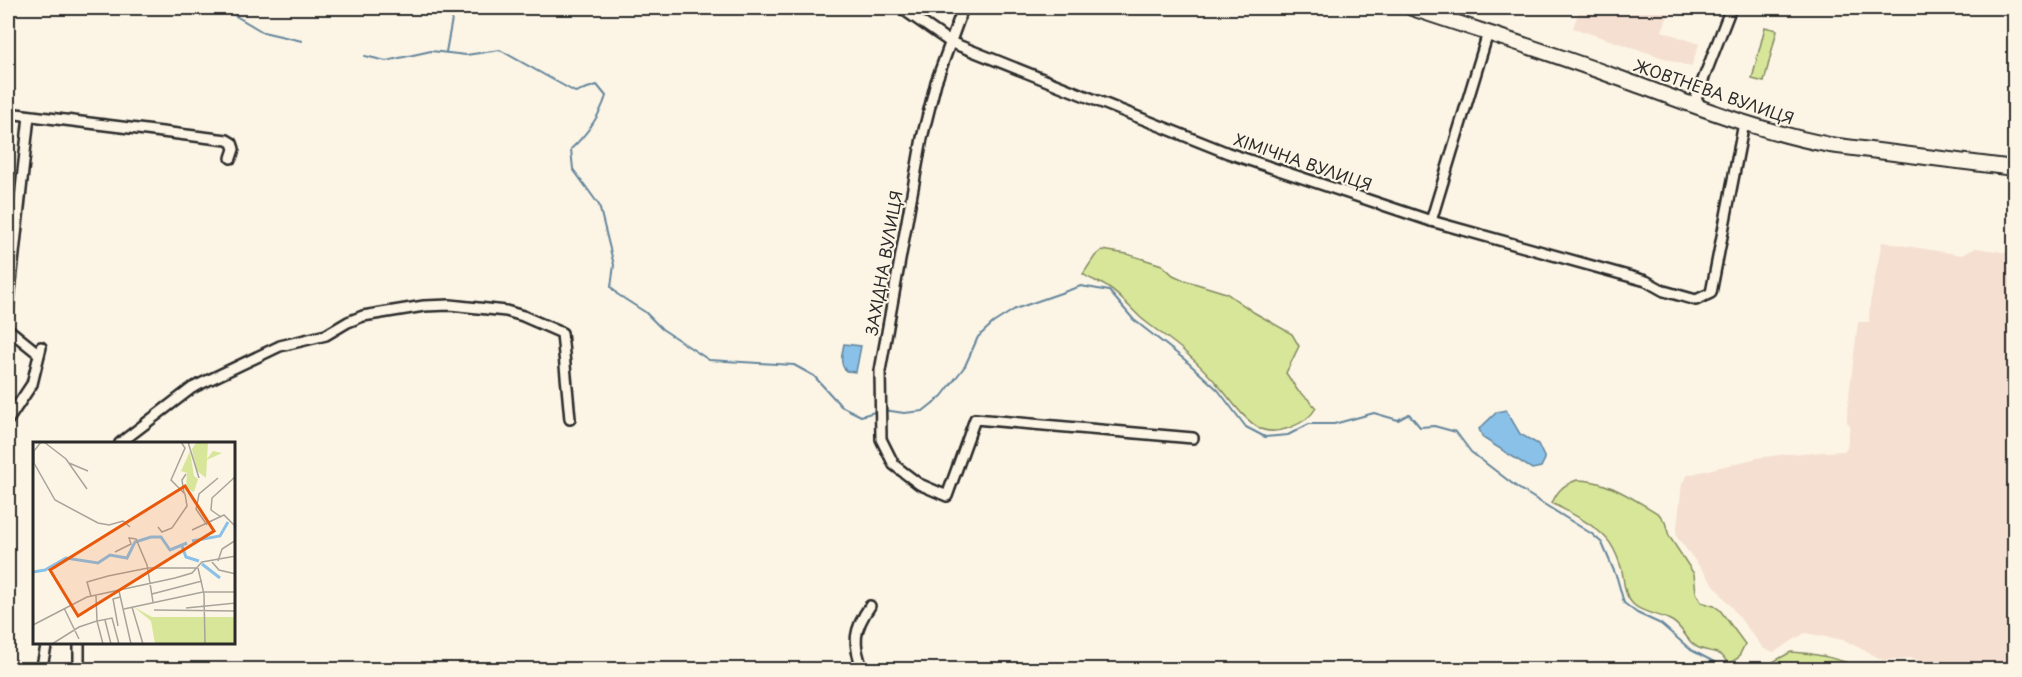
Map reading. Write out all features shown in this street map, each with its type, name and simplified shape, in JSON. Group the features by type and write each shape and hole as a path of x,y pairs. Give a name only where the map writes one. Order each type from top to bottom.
{"main road":[{"name":"ЖОВТНЕВА ВУЛИЦЯ","path":"1414,8 1744,123 1802,139 1830,145 2014,168"}],"street":[{"name":"ХІМІЧНА ВУЛИЦЯ","path":"901,8 950,42 1228,153 1431,221 1646,281 1664,291 1696,300 1711,294 1744,123"},
{"name":"ЗАХІДНА ВУЛИЦЯ","path":"963,8 936,82 922,138 880,371 881,439 894,465 919,484 947,496 975,419 1193,438"},
{"path":"1701,107 1696,98 1731,8"},
{"path":"1431,221 1488,33"},
{"path":"8,113 228,140 234,149 231,158"},
{"path":"8,309 29,116"},
{"path":"121,442 192,388 280,346 326,335 363,316 424,306 450,305 506,311 562,333 570,419"},
{"path":"8,329 40,350 32,384 8,420"},
{"path":"863,669 856,653 856,636 861,619 870,606"},
{"path":"41,669 47,644"},
{"path":"79,644 79,669"}],"shaded area":[{"path":"1580,8 1671,8 1662,31 1699,44 1691,67 1573,28"},
{"path":"1882,242 1962,255 1976,248 2014,254 2014,669 1950,669 1937,668 1912,658 1883,660 1844,640 1805,633 1774,652 1764,649 1676,536 1682,483 1688,475 1757,458 1844,451 1847,447 1850,425 1847,422 1847,412 1858,322 1869,322 1870,303"}],"green space":[{"path":"1765,27 1777,30 1764,82 1752,79"},
{"path":"1102,250 1127,254 1162,265 1173,275 1184,280 1226,293 1292,334 1299,346 1286,373 1298,391 1316,408 1312,414 1298,424 1282,430 1266,430 1254,425 1185,352 1141,318 1112,290 1083,274"},
{"path":"1577,480 1610,487 1659,514 1665,522 1669,536 1694,574 1696,592 1701,602 1720,610 1745,644 1738,658 1728,664 1718,653 1693,644 1672,621 1643,610 1630,601 1624,587 1621,567 1608,541 1588,523 1552,503 1562,488"},
{"path":"1791,652 1828,657 1864,669 1760,669"}],"water":[{"path":"844,344 861,346 856,372 846,371 842,365"},
{"path":"1506,410 1520,434 1538,444 1545,459 1541,467 1532,469 1483,438 1479,429 1497,412"}],"waterway":[{"path":"222,8 263,32 302,41"},
{"path":"446,52 454,8"},
{"path":"365,56 386,61 431,51 466,55 500,50 575,92 597,85 606,96 603,104 592,125 571,149 573,169 599,205 614,265 611,287 617,294 645,312 662,329 709,360 794,365 814,376 841,406 861,416 878,411"},
{"path":"884,410 904,413 923,411 942,396 965,366 978,337 993,323 1015,309 1081,286 1109,291 1134,320 1184,359 1218,390 1246,427 1265,437 1288,435 1309,424 1334,424 1374,413 1398,420 1409,414 1420,427 1434,426 1456,432 1471,452 1518,488 1592,534 1602,543 1617,578 1624,603 1637,613 1661,624 1691,650 1722,666 1723,670"}]}
